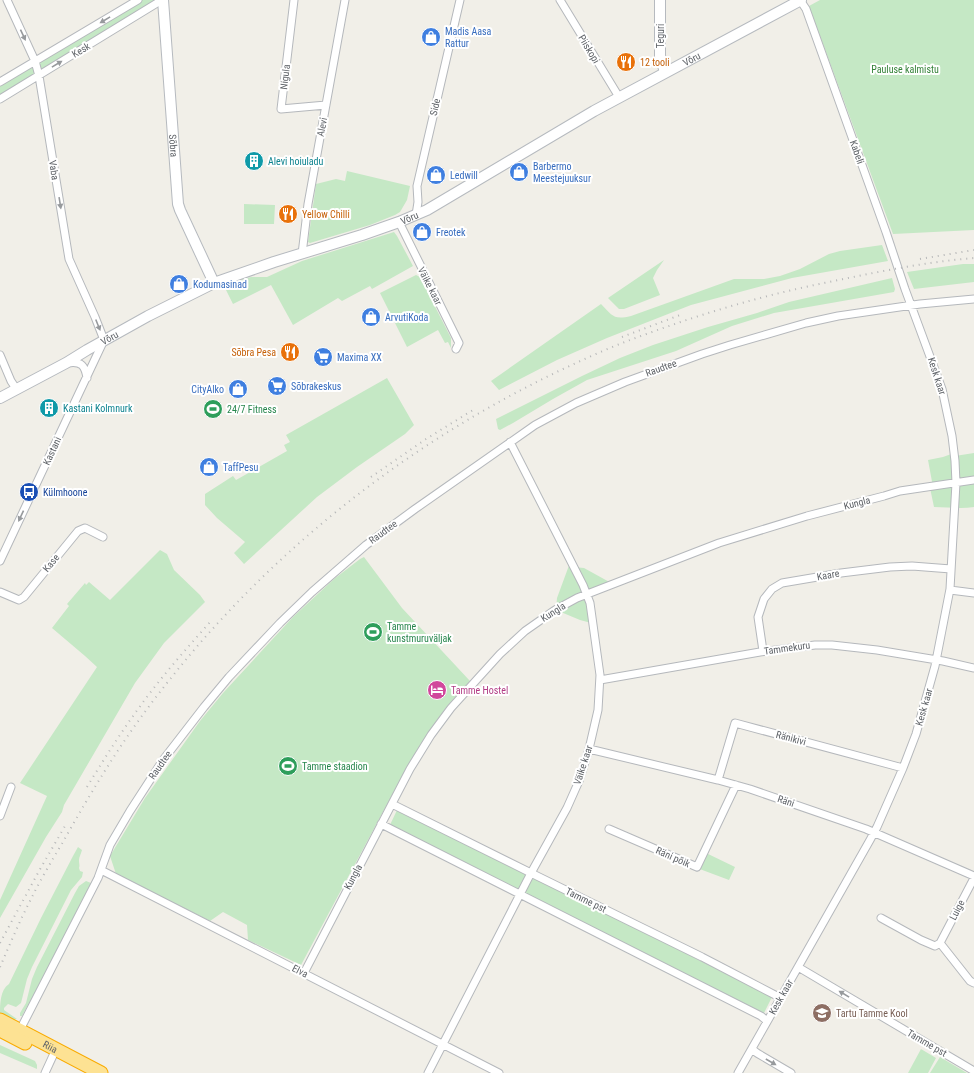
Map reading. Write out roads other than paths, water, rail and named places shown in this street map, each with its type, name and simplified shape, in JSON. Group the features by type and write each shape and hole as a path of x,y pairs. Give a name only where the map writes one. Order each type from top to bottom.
{"highway":[{"name":"Riia","path":"0,1020 19,1030 82,1073"},
{"name":"Riia","path":"0,1030 101,1073"}],"main road":[{"name":"Sõbra","path":"163,0 178,204 214,282"},
{"name":"Teguri","path":"660,0 660,56 665,72"},
{"name":"Võru","path":"0,398 66,363 104,340 214,282 362,235 427,210 619,97 800,0"}],"street":[{"name":"Vaba","path":"7,0 35,61 39,76 69,259 104,340"},
{"name":"Kesk","path":"0,82 138,0"},
{"name":"Kesk","path":"0,99 163,0"},
{"name":"Nigula","path":"294,0 281,110 326,105"},
{"name":"Alevi","path":"302,254 308,204 345,0"},
{"name":"Side","path":"416,215 418,202 417,186 460,0"},
{"name":"Piiskopi","path":"560,0 619,97"},
{"name":"Kabeli","path":"800,0 806,10 912,305"},
{"name":"Väike kaar","path":"399,222 459,343 456,349"},
{"name":"Raudtee","path":"19,1030 41,990 101,870 110,845 130,810 163,760 229,677 280,623 312,592 366,545 536,425 576,403 644,375 751,338 806,323 838,316 912,305 974,299"},
{"name":"Kesk kaar","path":"738,1073 874,832 903,768 916,734 937,660 950,590 956,482 952,436 942,389 912,305"},
{"name":"Kastani","path":"0,561 104,340"},
{"path":"0,356 11,381 17,390"},
{"path":"66,363 74,362 82,365 86,370 87,378"},
{"name":"Väike kaar","path":"428,1073 531,873 567,808 579,781 589,749 598,710 600,675 590,603 583,584 510,442"},
{"name":"Kungla","path":"304,973 410,769 431,735 451,708 500,654 525,631 554,610 587,594 719,542 900,491 974,480"},
{"name":"Kase","path":"0,592 20,600 24,597 78,531 85,528 103,537"},
{"name":"Kaare","path":"763,651 758,617 764,600 772,589 782,583 841,573 890,567 912,566 951,569"},
{"path":"950,590 974,592"},
{"name":"Tammekuru","path":"600,680 763,651 815,644 877,650 974,668"},
{"name":"Ränikivi","path":"718,780 735,723 903,768"},
{"name":"Räni","path":"589,749 718,780 808,808 874,832 974,877"},
{"name":"Räni põik","path":"609,829 697,867 736,785"},
{"path":"0,816 11,787"},
{"name":"Tamme pst","path":"392,804 781,997"},
{"path":"381,824 761,1016 767,1022"},
{"name":"Elva","path":"101,870 499,1073"},
{"name":"Luige","path":"940,943 974,877"},
{"path":"881,918 935,946 940,943 970,981 974,983"},
{"name":"Tamme pst","path":"798,967 974,1071"},
{"path":"0,1027 13,1033 19,1030"},
{"path":"752,1049 791,1073"},
{"path":"45,1073 54,1053"}],"railway":[{"path":"920,259 974,250"},
{"path":"0,967 35,890 108,765 146,710 206,637 255,585 307,536 363,491 421,449 482,412 545,378 610,348 674,324 784,292 901,268 974,258"},
{"path":"622,337 680,315"},
{"path":"371,477 426,439 473,410"},
{"path":"87,787 106,756 149,694 211,621"},
{"path":"0,943 65,826"}],"place":[{"name":"Madis Aasa Rattur","path":"431,37"},
{"name":"12 tooli","path":"626,62"},
{"name":"Alevi hoiuladu","path":"254,161"},
{"name":"Barbermo Meestejuuksur","path":"519,172"},
{"name":"Ledwill","path":"436,175"},
{"name":"Yellow Chilli","path":"288,214"},
{"name":"Freotek","path":"422,232"},
{"name":"Kodumasinad","path":"179,284"},
{"name":"ArvutiKoda","path":"371,317"},
{"name":"Sõbra Pesa","path":"290,352"},
{"name":"Maxima XX","path":"323,357"},
{"name":"Sõbrakeskus","path":"277,386"},
{"name":"CityAlko","path":"238,389"},
{"name":"Kastani Kolmnurk","path":"49,408"},
{"name":"24/7 Fitness","path":"213,409"},
{"name":"TaffPesu","path":"209,467"},
{"name":"Külmhoone","path":"29,492"},
{"name":"Tamme kunstmuruväljak","path":"373,632"},
{"name":"Tamme Hostel","path":"437,690"},
{"name":"Tamme staadion","path":"288,766"},
{"name":"Tartu Tamme Kool","path":"822,1013"}],"park label":[{"name":"Pauluse kalmistu","path":"905,69"}]}
